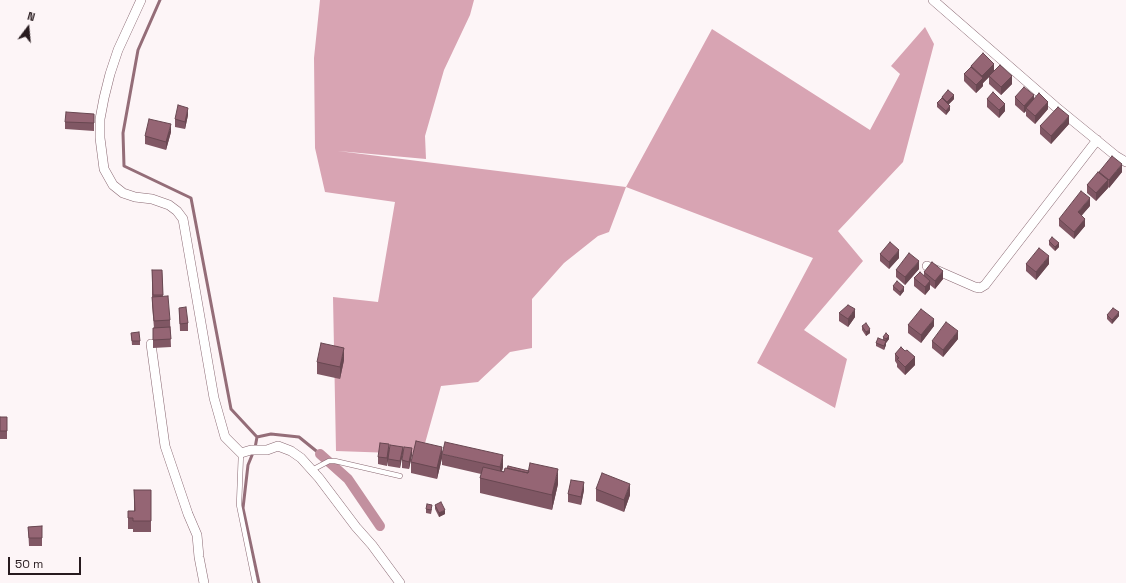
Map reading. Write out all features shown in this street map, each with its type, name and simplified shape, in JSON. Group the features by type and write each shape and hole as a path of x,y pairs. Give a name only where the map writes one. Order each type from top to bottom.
{"street":[{"path":"141,0 118,50 104,98 100,119 100,138 104,169 113,185 122,193 135,197 152,199 169,205 177,211 182,219 214,398 225,437 241,453 251,450 267,450 278,446 291,451 301,458 314,469 356,527 372,545 400,583"},
{"path":"933,0 1097,140 1126,162"},
{"path":"927,266 975,287 980,288 985,285 1097,140"},
{"path":"152,344 165,446 188,514 197,535 199,558 204,583"}],"lane":[{"path":"241,453 239,505 255,583"},
{"path":"314,469 329,461 335,461 400,476"}],"shaded area":[{"path":"320,0 474,0 470,15 444,70 425,136 426,159 338,151 626,187 609,232 598,236 564,263 532,299 532,348 510,352 478,382 441,386 422,454 336,451 333,297 378,302 395,202 325,192 315,148 314,58"},
{"path":"925,27 934,44 903,162 838,231 863,261 804,330 847,359 835,408 757,363 813,258 626,187 712,29 870,130 900,74 891,66"}],"building":[{"path":"983,53 994,64 982,76 971,66"},
{"path":"1000,65 1012,76 1001,87 989,76"},
{"path":"971,67 983,78 976,85 964,74"},
{"path":"1024,87 1034,95 1024,106 1015,97"},
{"path":"948,90 954,95 947,102 942,97"},
{"path":"993,92 1005,104 999,110 987,99"},
{"path":"1039,93 1048,102 1035,116 1026,108"},
{"path":"942,98 950,106 946,111 937,103"},
{"path":"178,105 188,108 185,122 175,119"},
{"path":"1058,107 1069,116 1051,136 1040,126"},
{"path":"66,112 94,114 94,123 65,122"},
{"path":"149,119 171,124 166,142 145,136"},
{"path":"1112,156 1122,164 1109,180 1099,172"},
{"path":"1098,172 1108,180 1096,193 1087,185"},
{"path":"1081,191 1090,198 1078,212 1085,219 1074,232 1059,219"},
{"path":"1052,237 1059,243 1055,247 1049,241"},
{"path":"890,242 899,250 889,262 880,254"},
{"path":"1039,248 1049,256 1036,272 1026,264"},
{"path":"909,253 919,261 905,277 896,270"},
{"path":"932,262 943,271 935,281 924,272"},
{"path":"152,270 162,270 163,295 153,295"},
{"path":"920,272 930,281 925,287 914,278"},
{"path":"897,281 904,287 900,292 893,286"},
{"path":"168,296 170,320 154,321 152,297"},
{"path":"848,305 855,309 848,319 839,313"},
{"path":"186,307 188,323 180,324 179,308"},
{"path":"1113,308 1119,312 1112,320 1107,315"},
{"path":"921,309 934,319 921,335 908,325"},
{"path":"946,322 958,331 943,350 932,341"},
{"path":"866,323 870,329 866,332 862,326"},
{"path":"170,327 171,339 153,340 153,328"},
{"path":"139,332 140,341 132,341 131,333"},
{"path":"886,333 889,336 886,339 883,337"},
{"path":"878,338 886,341 884,346 876,343"},
{"path":"321,343 344,348 340,367 317,362"},
{"path":"901,347 915,357 905,367 897,359 899,358 895,354"},
{"path":"0,417 7,417 7,431 0,431"},
{"path":"416,441 442,447 437,468 411,462"},
{"path":"445,442 503,455 500,467 442,454"},
{"path":"380,443 389,444 387,458 378,457"},
{"path":"390,445 403,447 400,461 388,459"},
{"path":"404,447 412,448 409,462 402,460"},
{"path":"530,463 558,469 552,495 480,478 483,467 504,472 505,468 528,473"},
{"path":"508,466 529,471 528,473 507,468"},
{"path":"602,473 630,484 624,500 596,489"},
{"path":"571,480 584,482 581,497 568,494"},
{"path":"134,490 151,490 151,521 133,521 133,518 128,518 128,511 135,511"},
{"path":"441,502 445,510 439,513 435,505"},
{"path":"427,504 432,505 431,510 426,509"},
{"path":"42,526 42,538 29,538 28,527"}],"waterway":[{"path":"160,0 138,50 123,133 124,166 191,198 231,409 257,437 271,434 299,437 320,454"},
{"path":"257,437 255,448 248,465 243,508 259,583"},
{"path":"320,454 348,479 380,526"}]}
